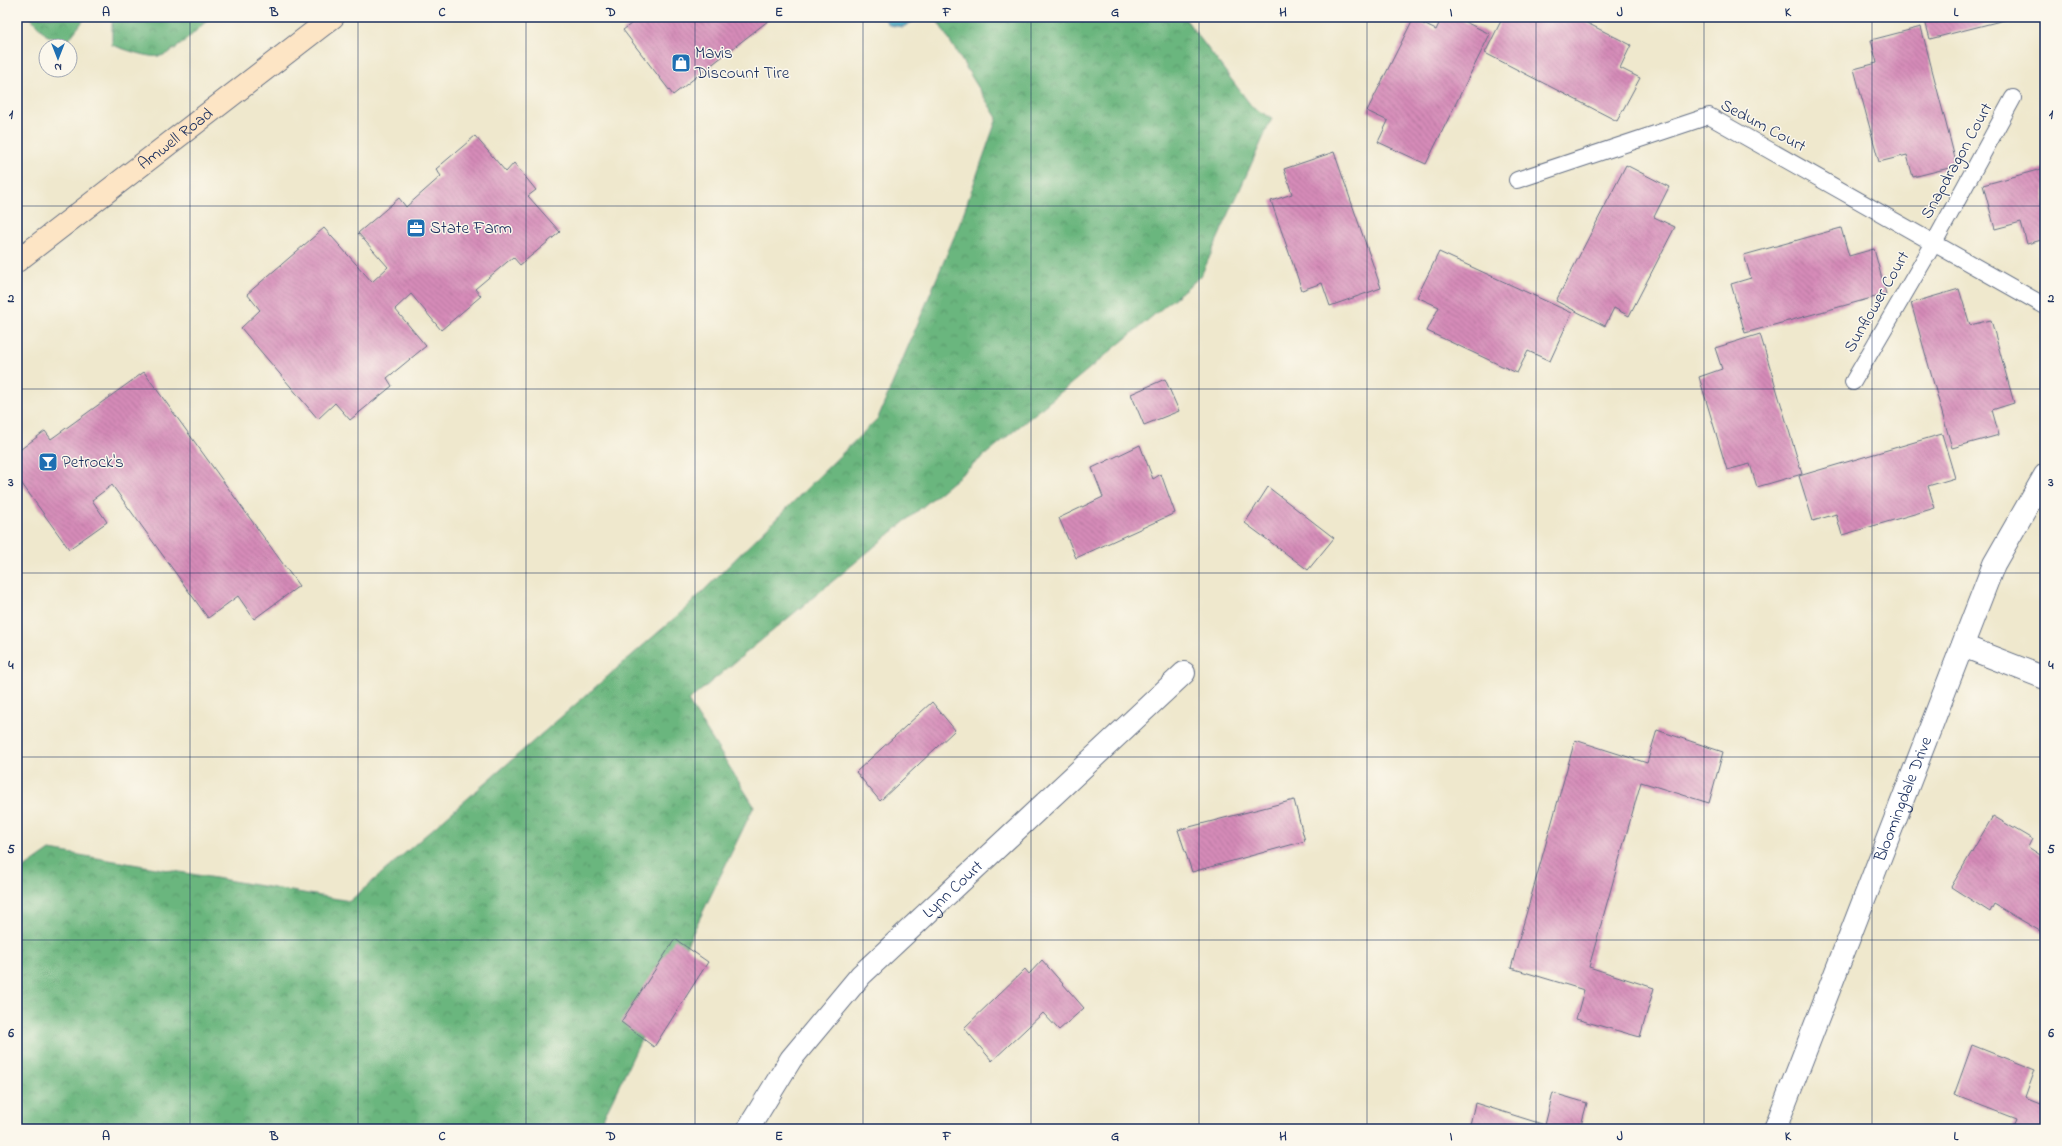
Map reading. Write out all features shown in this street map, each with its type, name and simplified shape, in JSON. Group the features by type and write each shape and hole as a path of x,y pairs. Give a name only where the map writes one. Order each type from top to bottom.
{"main road":[{"name":"Amwell Road","path":"17,261 334,17"}],"street":[{"name":"Bloomingdale Drive","path":"1775,1129 1994,564 2045,475"},
{"path":"1963,646 2045,678"},
{"name":"Lynn Court","path":"748,1129 790,1059 861,975 1184,673"}],"lane":[{"name":"Snapdragon Court","path":"1934,243 2013,98"},
{"name":"Sedum Court","path":"1517,180 1709,116 2045,306"},
{"name":"Sunflower Court","path":"1853,382 1934,243"}],"green space":[{"path":"30,17 86,17 70,38 54,38 46,35"},
{"path":"86,17 211,17 188,39 167,53 156,57 112,45 112,20"},
{"path":"935,17 1184,17 1253,108 1272,118 1201,276 688,701 754,806 598,1129 17,1129 17,873 50,850 350,901 685,609 878,418 960,223 997,118"}],"water":[{"path":"883,17 917,17 916,20 903,27 889,25"}],"building":[{"name":"Mavis Discount Tire","path":"640,17 773,17 673,95 623,30"},
{"path":"1442,17 1455,17 1490,34 1426,164 1378,142 1388,121 1367,111 1413,19 1436,30"},
{"path":"1503,17 1518,17 1528,22 1531,17 1575,17 1631,45 1620,68 1640,78 1617,121 1485,53"},
{"path":"1924,17 2012,17 2012,18 1930,39"},
{"path":"1921,27 1957,166 1913,177 1907,155 1879,162 1854,69 1877,63 1871,40"},
{"path":"475,136 506,172 514,163 536,190 528,196 560,232 520,265 513,257 475,289 481,296 441,330 411,294 395,309 426,346 387,378 392,386 350,420 335,403 318,419 241,328 260,310 247,294 324,228 372,282 388,267 358,233 399,198 406,207 441,176 436,169"},
{"path":"1334,152 1381,288 1330,306 1322,283 1302,290 1271,201 1292,194 1284,169"},
{"path":"1626,165 1669,187 1654,217 1675,227 1629,316 1614,308 1605,326 1556,301"},
{"path":"2045,168 2045,239 2027,244 2021,222 1995,229 1983,185"},
{"path":"1841,228 1849,256 1874,249 1886,294 1745,333 1731,284 1751,278 1744,255"},
{"path":"1439,252 1572,313 1550,361 1528,351 1517,373 1427,331 1439,307 1417,297"},
{"path":"1959,289 1970,325 1991,320 2014,403 1992,410 1999,435 1952,448 1911,303"},
{"path":"1760,334 1802,474 1757,487 1750,464 1727,470 1699,377 1722,369 1715,348"},
{"path":"144,372 299,586 254,619 238,596 208,618 112,485 92,500 107,522 69,549 17,477 17,452 45,431 51,439"},
{"path":"1165,379 1179,411 1144,425 1131,394"},
{"path":"1942,434 1955,478 1928,486 1935,508 1842,535 1836,514 1813,521 1799,476"},
{"path":"1140,445 1153,479 1161,474 1175,513 1076,558 1059,518 1103,497 1092,468"},
{"path":"1268,487 1334,538 1308,570 1245,523"},
{"path":"932,702 955,730 880,801 856,772"},
{"path":"1657,730 1723,752 1709,803 1641,782 1589,967 1654,988 1640,1037 1576,1019 1584,990 1511,968 1575,740 1647,763"},
{"path":"1294,800 1305,841 1192,872 1178,830"},
{"path":"1993,816 2032,839 2028,847 2045,858 2045,934 1994,904 1990,912 1951,887"},
{"path":"675,939 708,962 654,1047 621,1022"},
{"path":"1042,960 1084,1008 1059,1030 1043,1013 992,1061 964,1028 1025,969 1029,974"},
{"path":"1972,1045 2035,1070 2025,1098 2045,1106 2045,1129 2012,1129 2016,1119 1954,1095"},
{"path":"1553,1093 1587,1103 1580,1129 1469,1129 1475,1103 1545,1125"}],"place":[{"name":"Mavis Discount Tire","path":"681,63"},
{"name":"State Farm","path":"416,228"},
{"name":"Petrock's","path":"48,462"}]}
